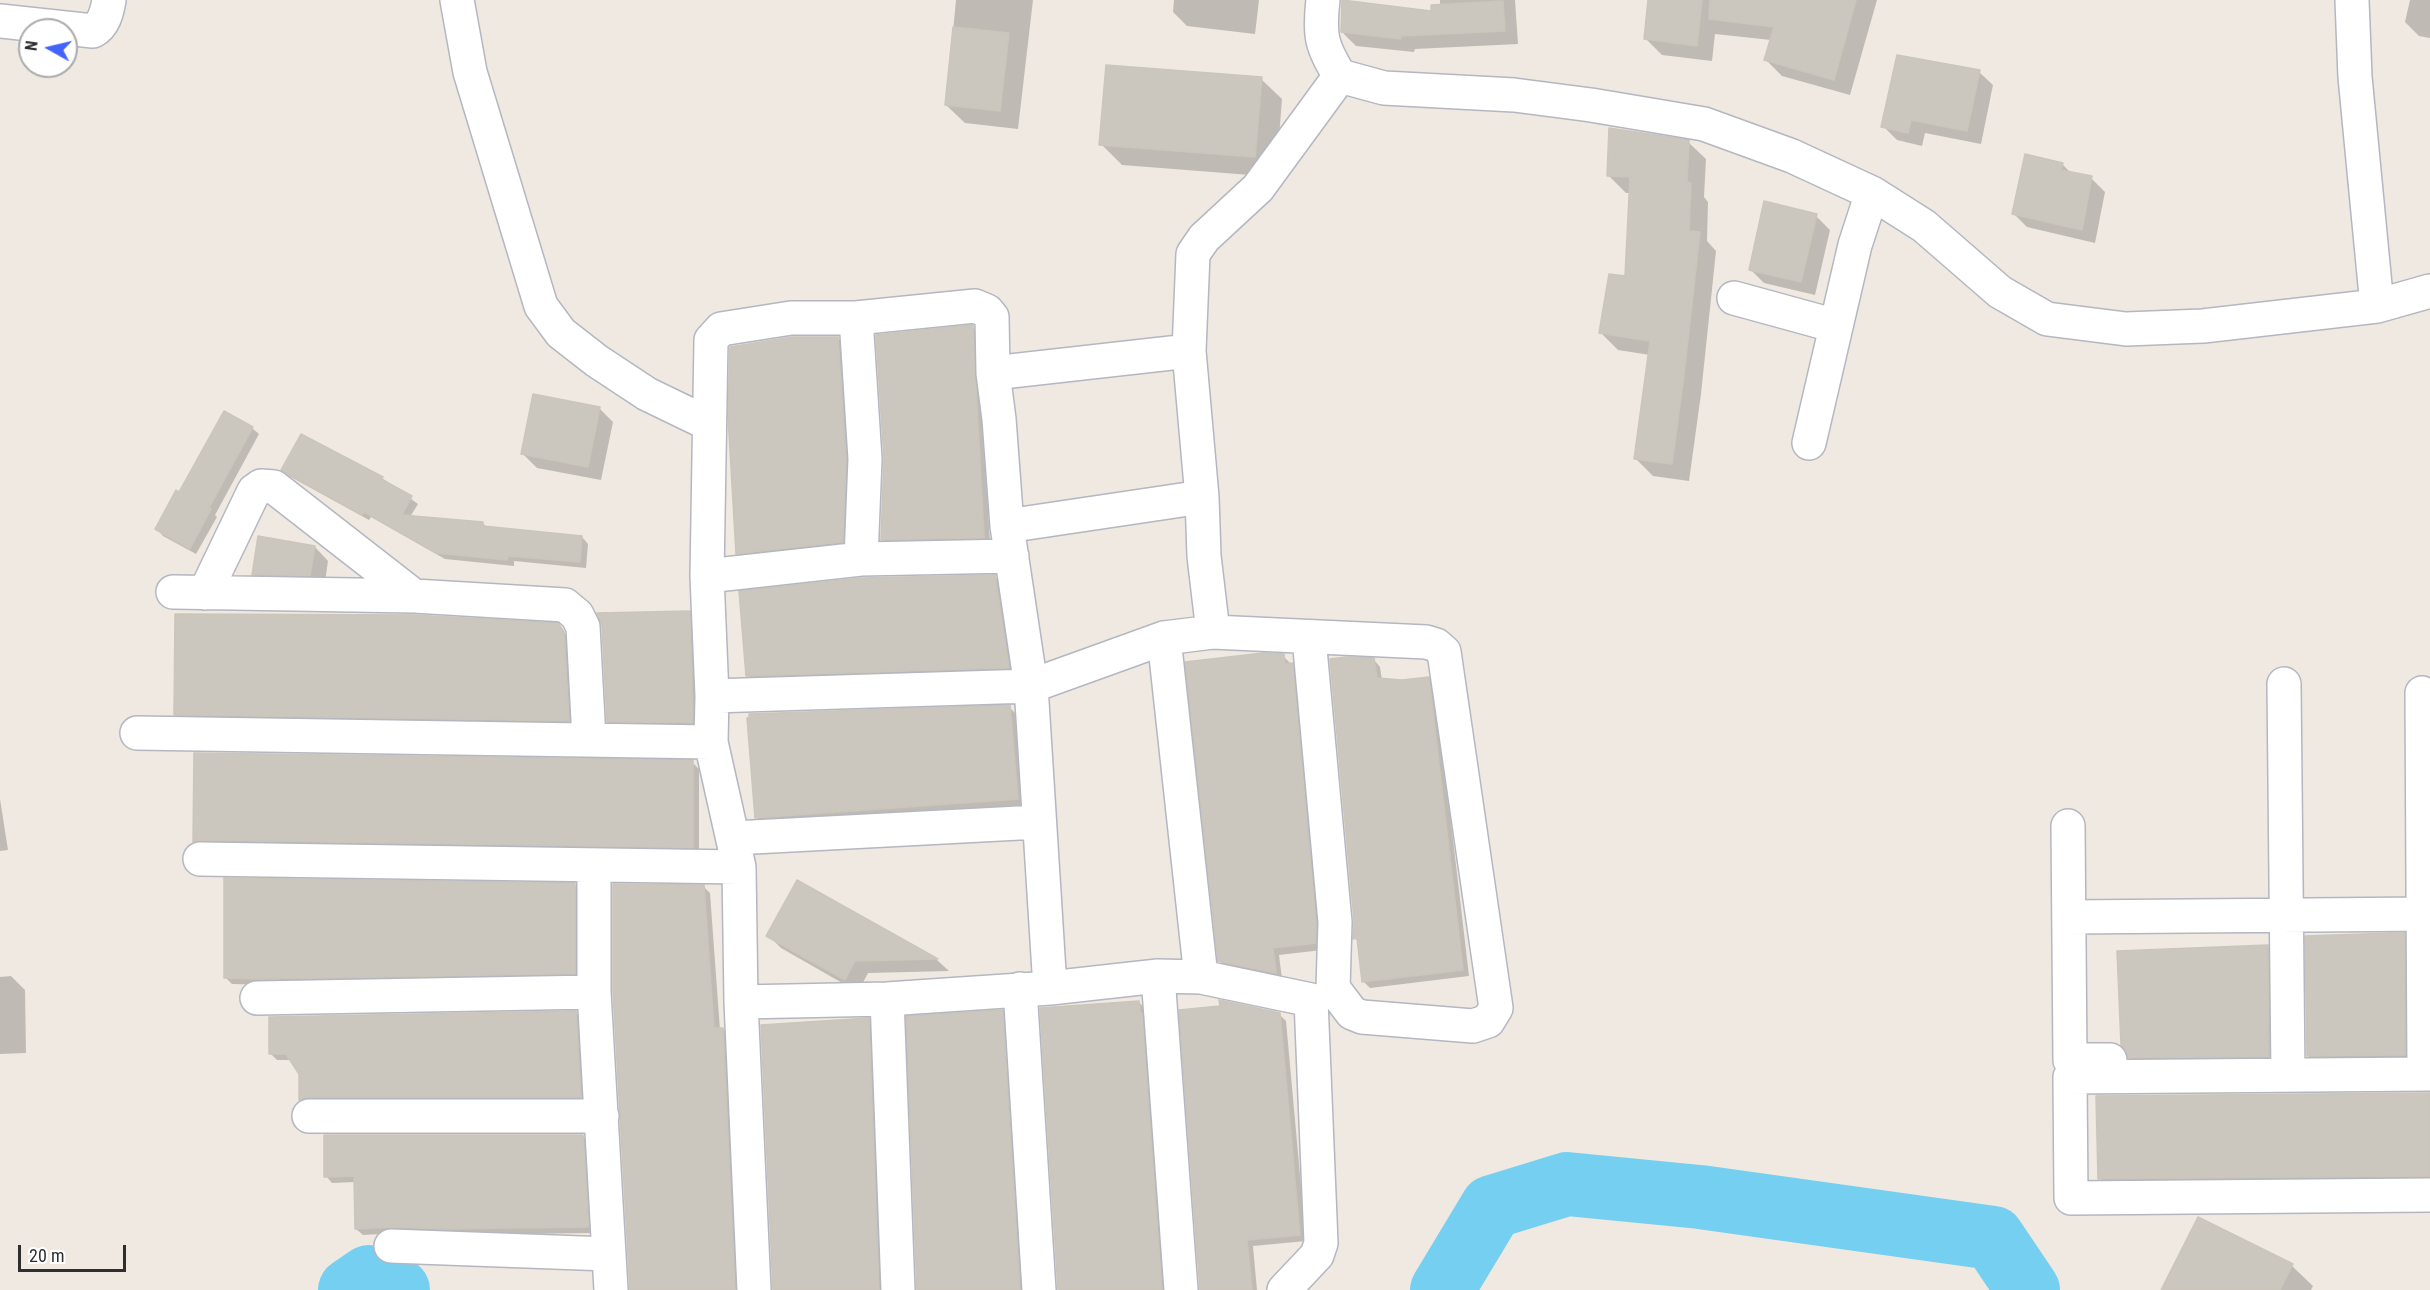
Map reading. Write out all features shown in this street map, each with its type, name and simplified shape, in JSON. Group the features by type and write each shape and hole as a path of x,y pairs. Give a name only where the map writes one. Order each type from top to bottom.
{"street":[{"path":"0,21 93,31 99,28 104,19 109,0"},
{"path":"457,0 470,72 541,306 561,333 597,361 647,394 709,424"},
{"path":"1323,0 1320,26 1325,53 1340,76 1384,88 1514,94 1704,124 1792,156 1872,193 1924,226 2000,292 2047,319 2126,329 2203,326 2377,306 2430,291"},
{"path":"2352,0 2355,77 2377,306"},
{"path":"1213,632 1204,556 1202,497 1189,351 1193,254 1197,245 1258,188 1340,76"},
{"path":"1809,443 1855,244 1872,193"},
{"path":"1734,298 1836,326"},
{"path":"754,1290 736,853 711,742 712,696 707,576 710,519 711,340 721,329 791,318 856,318 975,306 987,311 992,317 993,373 1010,541 1030,686 1038,822 1035,988 1039,1290"},
{"path":"856,318 865,459 861,559"},
{"path":"993,373 1189,351"},
{"path":"414,597 274,487 261,486 254,491 189,593 414,597 566,605 577,615 583,627 589,739"},
{"path":"707,576 1010,541 1202,497"},
{"path":"712,696 1030,686 1164,638 1213,632 1426,642 1436,645 1444,652 1496,1008 1488,1021 1473,1026 1362,1017 1322,994 1202,977 1158,976 887,999 741,1002"},
{"path":"1164,638 1202,977"},
{"path":"1284,1290 1317,1256 1321,1243 1322,994 1335,921 1309,638"},
{"path":"2284,684 2288,1066"},
{"path":"2068,826 2070,1060 2288,1066 2427,1065 2422,693"},
{"path":"137,733 711,742"},
{"path":"200,859 594,867 1038,822"},
{"path":"594,867 594,992 611,1290"},
{"path":"2069,916 2426,914"},
{"path":"1158,976 1181,1290"},
{"path":"257,998 594,992"},
{"path":"887,999 898,1290"},
{"path":"2288,1066 2070,1077 2071,1198 2430,1195"},
{"path":"309,1116 602,1116"},
{"path":"391,1246 608,1254"}],"building":[{"path":"1342,0 1431,11 1431,5 1503,1 1505,31 1401,36 1401,39 1341,32"},
{"path":"1648,0 1702,0 1697,46 1644,39"},
{"path":"1710,0 1856,0 1834,80 1764,60 1774,27 1709,19"},
{"path":"953,27 1009,33 1000,111 945,105"},
{"path":"1897,55 1980,70 1967,131 1911,120 1908,133 1881,127"},
{"path":"1106,65 1262,77 1255,157 1099,145"},
{"path":"1609,128 1689,140 1687,182 1691,183 1689,231 1700,232 1672,464 1634,459 1650,341 1599,333 1609,274 1625,276 1630,177 1607,176"},
{"path":"2025,154 2063,163 2061,170 2092,176 2082,230 2012,214"},
{"path":"1764,201 1817,214 1801,282 1749,270"},
{"path":"973,325 984,538 881,540 884,458 876,335"},
{"path":"792,337 838,337 846,459 843,542 736,554 728,416 730,347"},
{"path":"533,394 600,407 588,467 521,454"},
{"path":"224,411 253,427 209,508 211,509 190,549 155,529 176,490 179,492"},
{"path":"301,434 383,477 381,479 412,496 402,515 483,522 483,526 582,536 580,562 508,556 507,560 436,553 364,512 362,515 281,470"},
{"path":"258,536 315,546 310,576 252,575"},
{"path":"995,575 1009,667 1007,668 746,676 739,591 862,578"},
{"path":"690,611 693,723 607,722 602,626 597,613"},
{"path":"175,614 413,615 558,623 564,632 569,721 174,715"},
{"path":"1263,653 1284,654 1285,664 1293,663 1316,923 1316,943 1273,948 1276,973 1218,961 1185,662"},
{"path":"1374,658 1377,678 1402,680 1429,677 1463,970 1362,982 1357,938 1353,939 1354,920 1330,659"},
{"path":"1010,705 1018,799 755,818 747,718 749,714"},
{"path":"194,753 693,760 693,848 200,840 193,842"},
{"path":"224,878 575,883 575,974 224,978"},
{"path":"797,880 938,959 855,961 845,980 766,936"},
{"path":"613,884 704,885 714,1028 723,1028 735,1290 630,1290 613,991"},
{"path":"2405,933 2405,1055 2307,1056 2305,936"},
{"path":"2268,945 2269,1057 2128,1058 2121,1045 2117,951"},
{"path":"1219,1000 1280,1013 1300,1235 1247,1240 1252,1290 1200,1290 1179,1010 1220,1006"},
{"path":"1139,1001 1140,1013 1142,1013 1162,1290 1058,1290 1040,1008"},
{"path":"1003,1010 1020,1290 917,1290 906,1016"},
{"path":"576,1011 581,1097 309,1097 299,1100 299,1074 286,1054 269,1054 269,1017"},
{"path":"869,1018 879,1290 773,1290 761,1025"},
{"path":"2430,1093 2430,1176 2098,1179 2096,1096"},
{"path":"324,1135 583,1135 589,1227 355,1229 354,1176 324,1177"},
{"path":"2198,1217 2293,1264 2280,1290 2161,1290"}],"waterway":[{"path":"1442,1290 1492,1207 1567,1184 1700,1197 1993,1238 2028,1290"},
{"path":"350,1290 369,1277 398,1290"}]}
